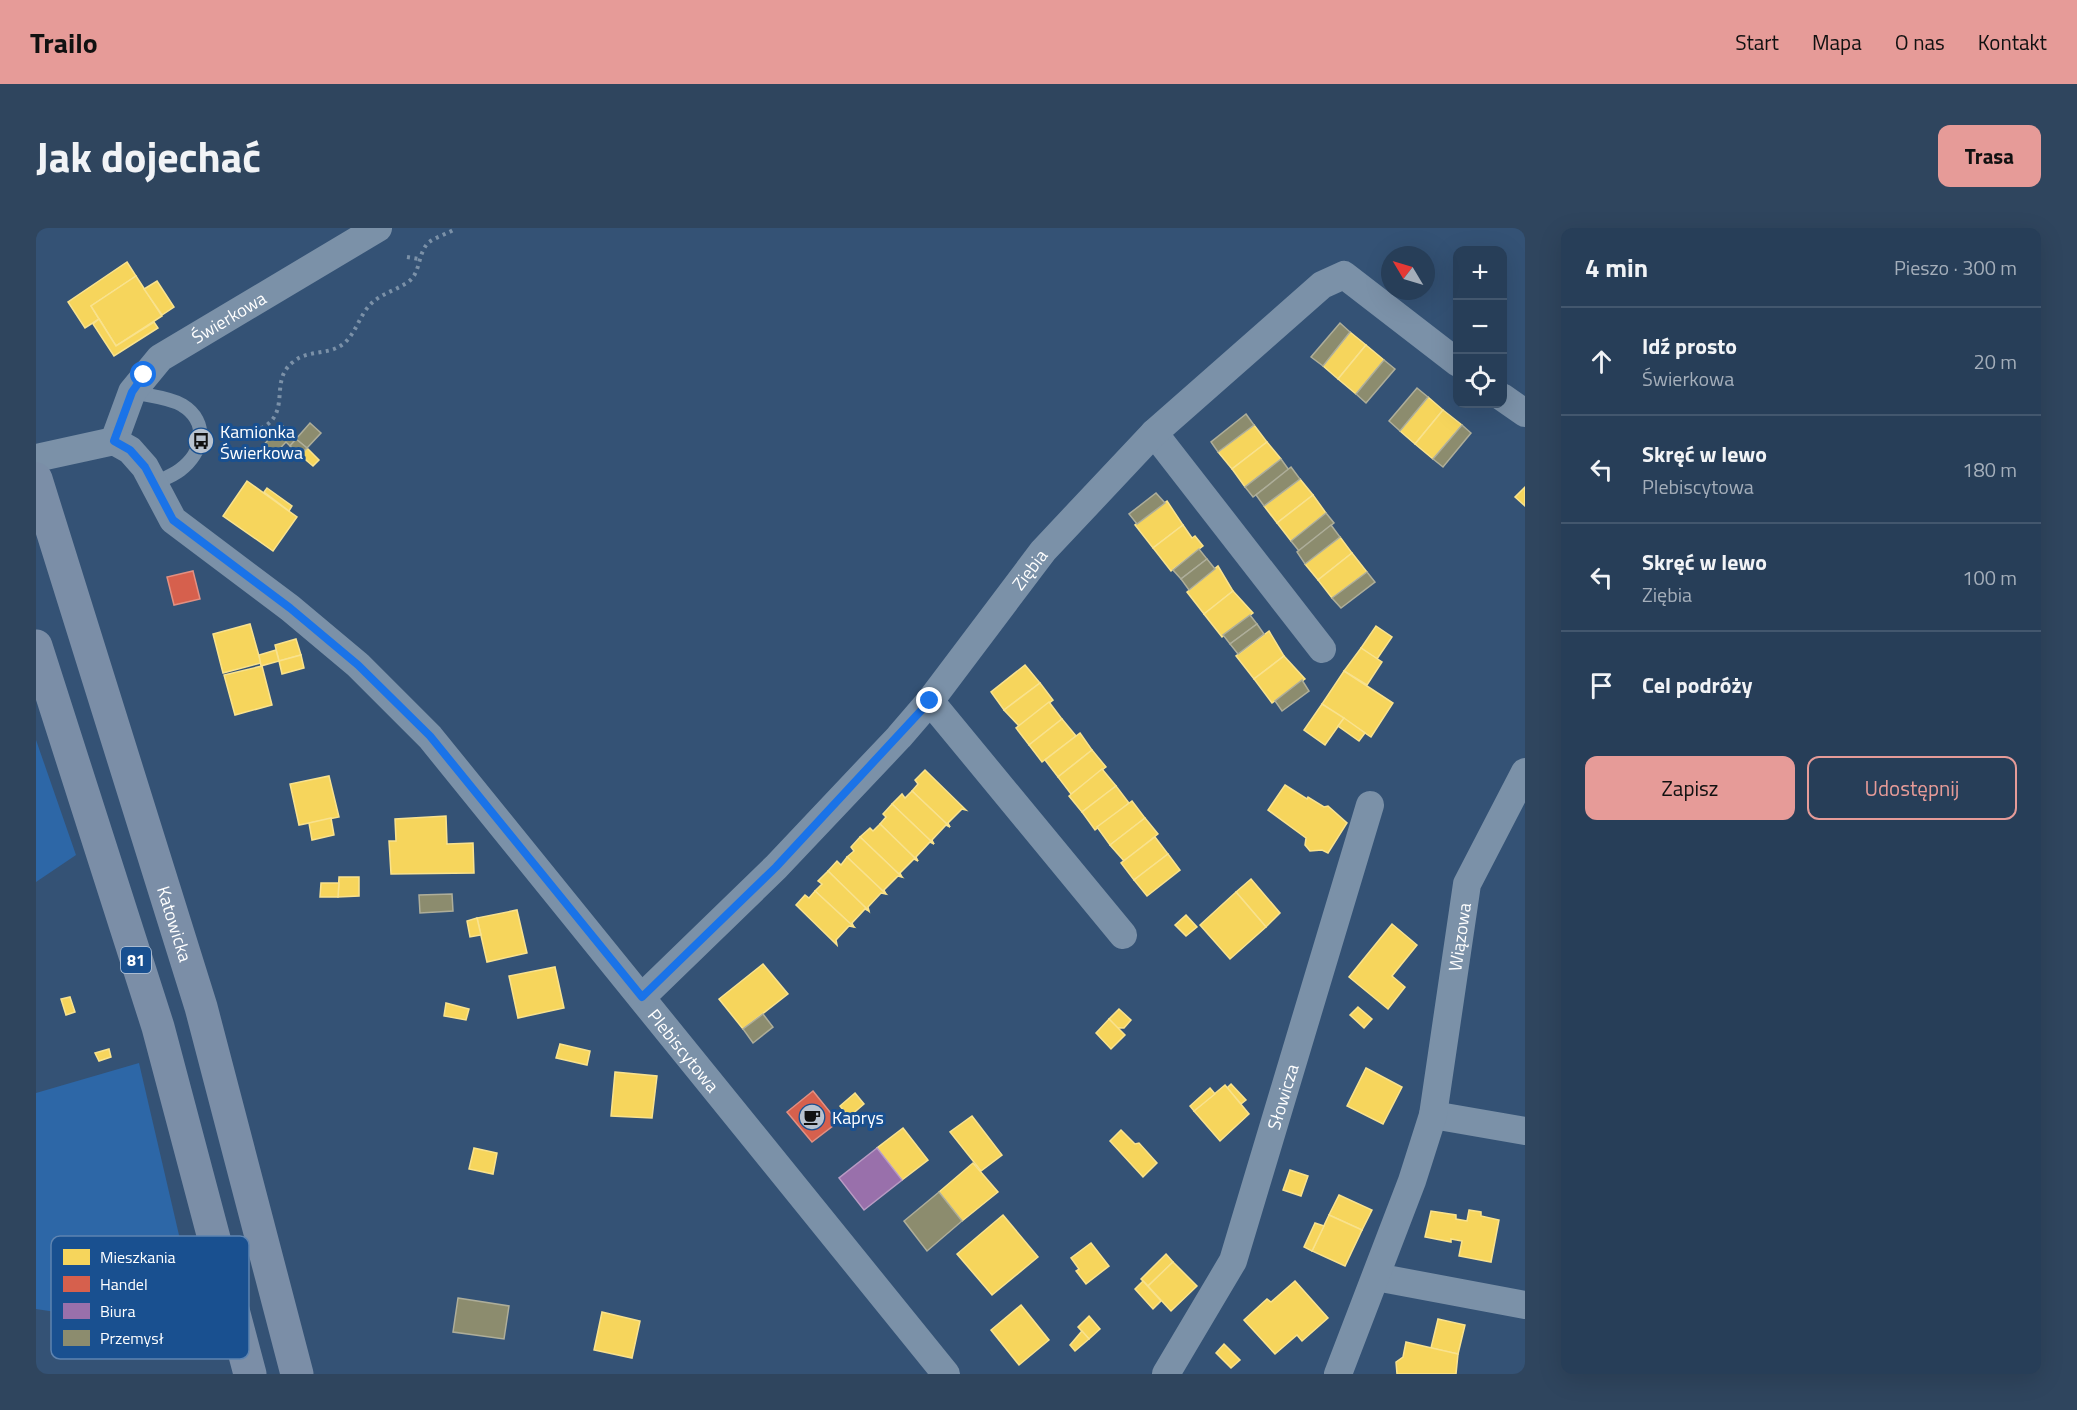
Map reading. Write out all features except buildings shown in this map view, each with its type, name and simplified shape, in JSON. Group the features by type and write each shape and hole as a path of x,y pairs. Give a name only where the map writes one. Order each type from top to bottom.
{"main road":[{"name":"Katowicka","path":"36,479 201,1007 297,1374"},
{"name":"81","path":"36,646 158,1027 213,1236"},
{"name":"81","path":"246,1359 250,1374"}],"street":[{"name":"Świerkowa","path":"114,441 132,392 160,358 378,228"},
{"name":"Ziębia","path":"642,997 776,867 930,701 1043,551 1154,433 1322,285 1344,275 1453,359"},
{"path":"1507,400 1525,413"},
{"path":"1154,433 1322,649"},
{"path":"36,458 114,441"},
{"name":"Plebiscytowa","path":"114,441 130,450 155,483 173,520 290,608 358,665 430,736 946,1374"},
{"path":"930,701 1123,935"},
{"name":"Wiązowa","path":"1338,1374 1376,1277 1433,1115 1467,884 1525,772"},
{"name":"Słowicza","path":"1166,1374 1233,1261 1370,805"},
{"path":"1433,1115 1525,1131"},
{"path":"1376,1277 1525,1305"}],"lane":[{"path":"132,392 183,406 201,428 201,441 191,460 179,471 155,483"}],"path":[{"path":"232,436 256,433 275,417 282,395 283,374 291,362 307,353 329,351 344,344 369,306 390,290 408,282 418,270 419,259 429,243 456,228"},
{"path":"407,258 419,259"}],"shaded area":[{"path":"36,740 76,855 36,882"},
{"path":"139,1063 179,1236 51,1236 51,1311 36,1309 36,1093"}],"place":[{"name":"Kamionka Świerkowa","path":"201,441"},
{"name":"Kaprys","path":"812,1117"}],"route":[{"path":"144,375 132,392 114,441 130,450 145,467 173,520 290,608 358,665 430,736 642,997 776,867 930,701"}]}
